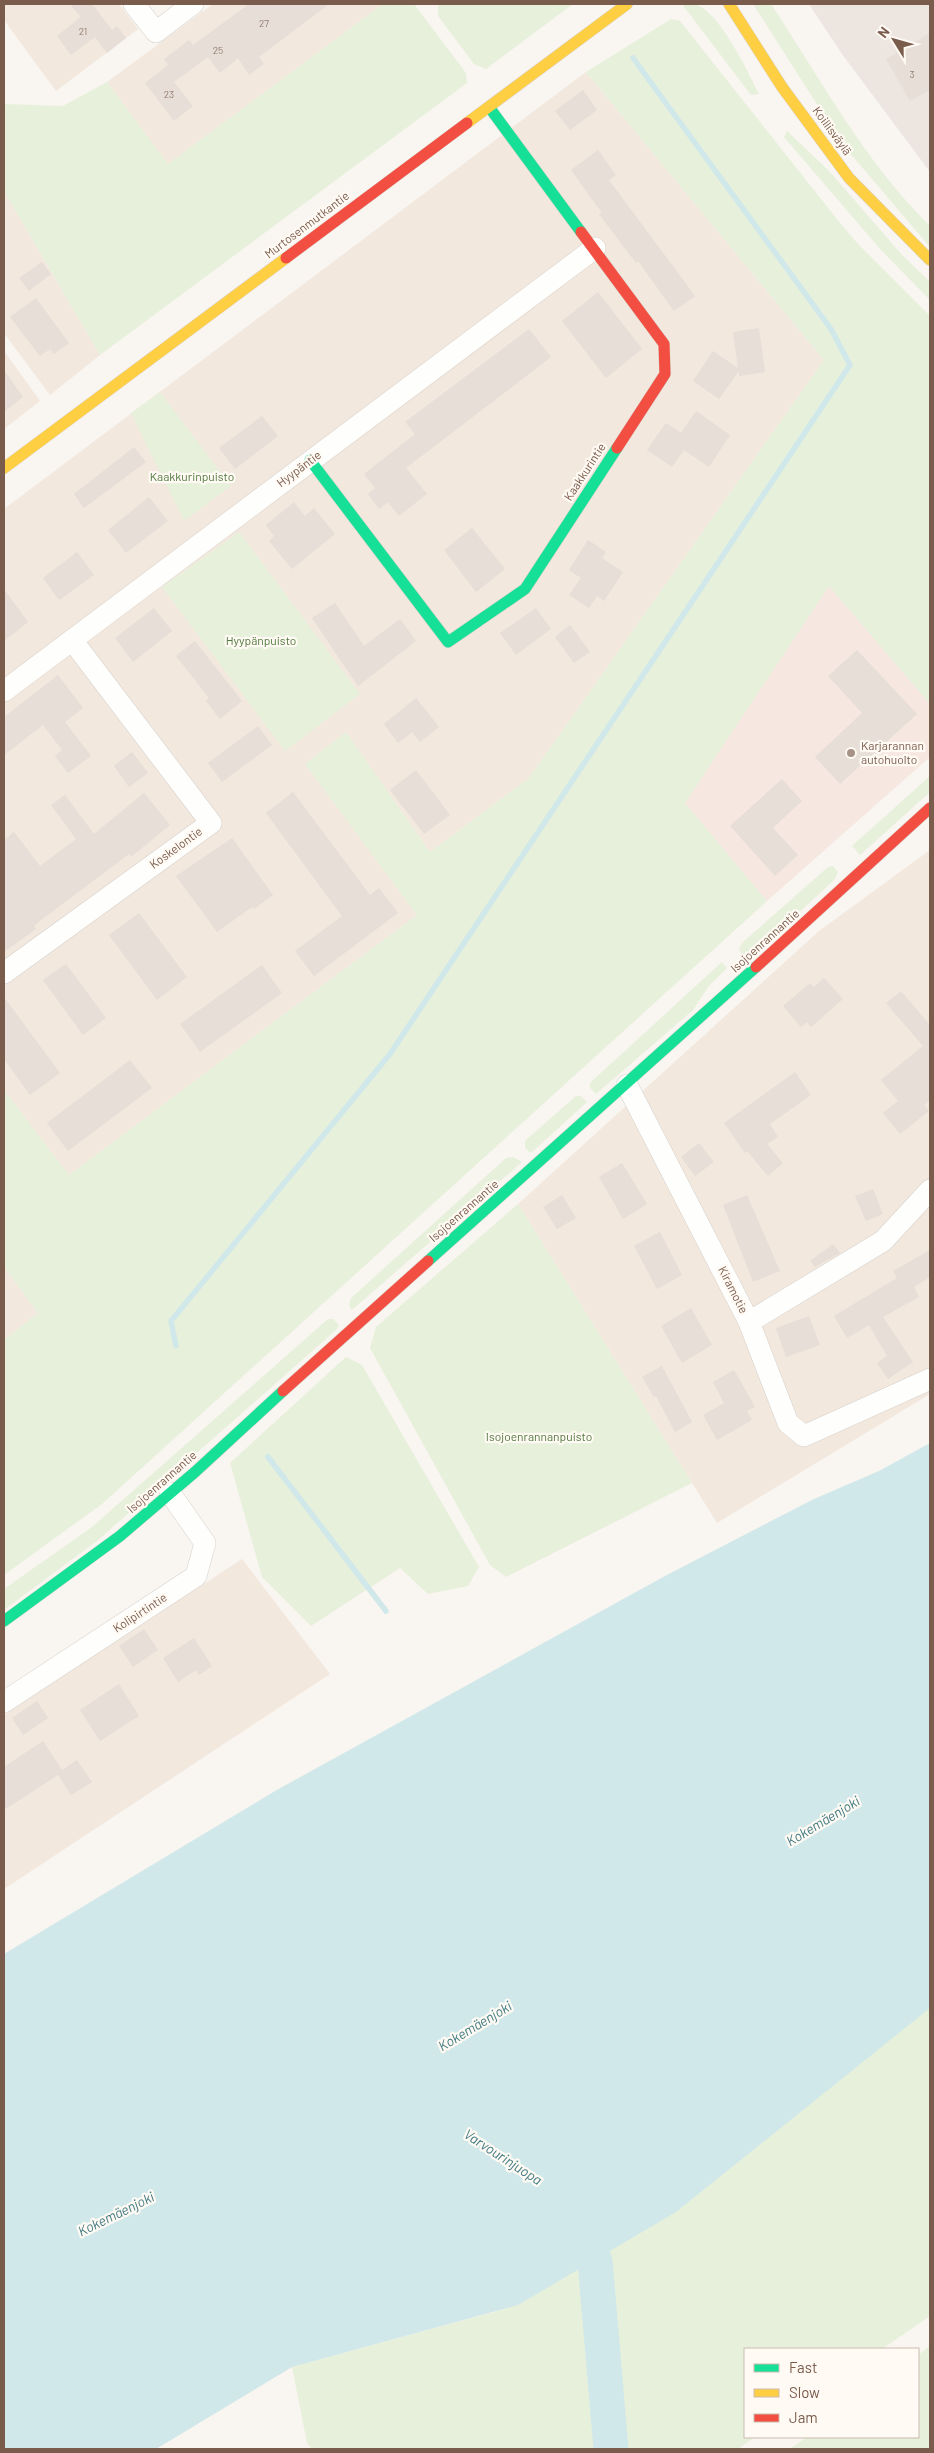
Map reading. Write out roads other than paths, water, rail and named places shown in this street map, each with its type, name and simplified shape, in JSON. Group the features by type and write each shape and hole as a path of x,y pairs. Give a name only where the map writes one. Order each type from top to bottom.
{"street":[{"path":"134,4 156,32 193,4"},
{"name":"Murtosenmutkantie","path":"4,468 627,4"},
{"name":"Koillisväylä","path":"729,4 782,87 849,178 930,260"},
{"name":"Kaakkurintie","path":"310,460 448,642 525,589 665,374 664,344 595,248 489,107"},
{"name":"Hyypäntie","path":"4,691 595,248"},
{"name":"Koskelontie","path":"4,973 211,823 72,640"},
{"name":"Isojoenrannantie","path":"4,1621 120,1536 170,1493 350,1330 627,1085 930,808"},
{"name":"Kiramotie","path":"627,1085 749,1322 883,1241 930,1190"},
{"path":"749,1322 788,1423 804,1436 930,1379"},
{"name":"Kolipirtintie","path":"4,1702 196,1576 205,1543 170,1493"}],"water":[{"name":"Kokemäenjoki","path":"930,1443 930,2008 676,2212 518,2305 292,2367 156,2449 4,2449 4,1954 275,1791 665,1576 814,1499 879,1471"}],"waterway":[{"path":"176,1346 171,1321 390,1054 850,365 831,329 633,58"},
{"path":"268,1457 386,1611"},
{"name":"Varvourinjuopa","path":"569,2221 595,2261 611,2449"}],"place":[{"name":"Karjarannan autohuolto","path":"851,753"}],"park label":[{"name":"Kaakkurinpuisto","path":"192,477"},
{"name":"Hyypänpuisto","path":"261,641"},
{"name":"Isojoenrannanpuisto","path":"539,1437"}]}
